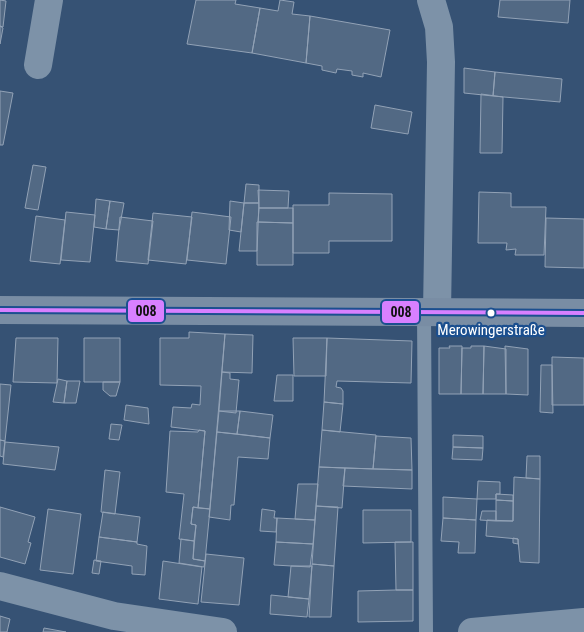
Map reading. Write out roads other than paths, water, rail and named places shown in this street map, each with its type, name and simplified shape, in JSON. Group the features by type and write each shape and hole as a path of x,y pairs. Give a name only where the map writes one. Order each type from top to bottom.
{"street":[{"path":"38,65 49,0"},
{"path":"430,312 441,62 439,27 431,0"},
{"path":"0,310 584,313"},
{"path":"0,586 114,616 224,632"},
{"path":"472,632 584,622"}],"lane":[{"path":"426,632 430,312"}],"place":[{"name":"Merowingerstraße","path":"491,313"}]}
